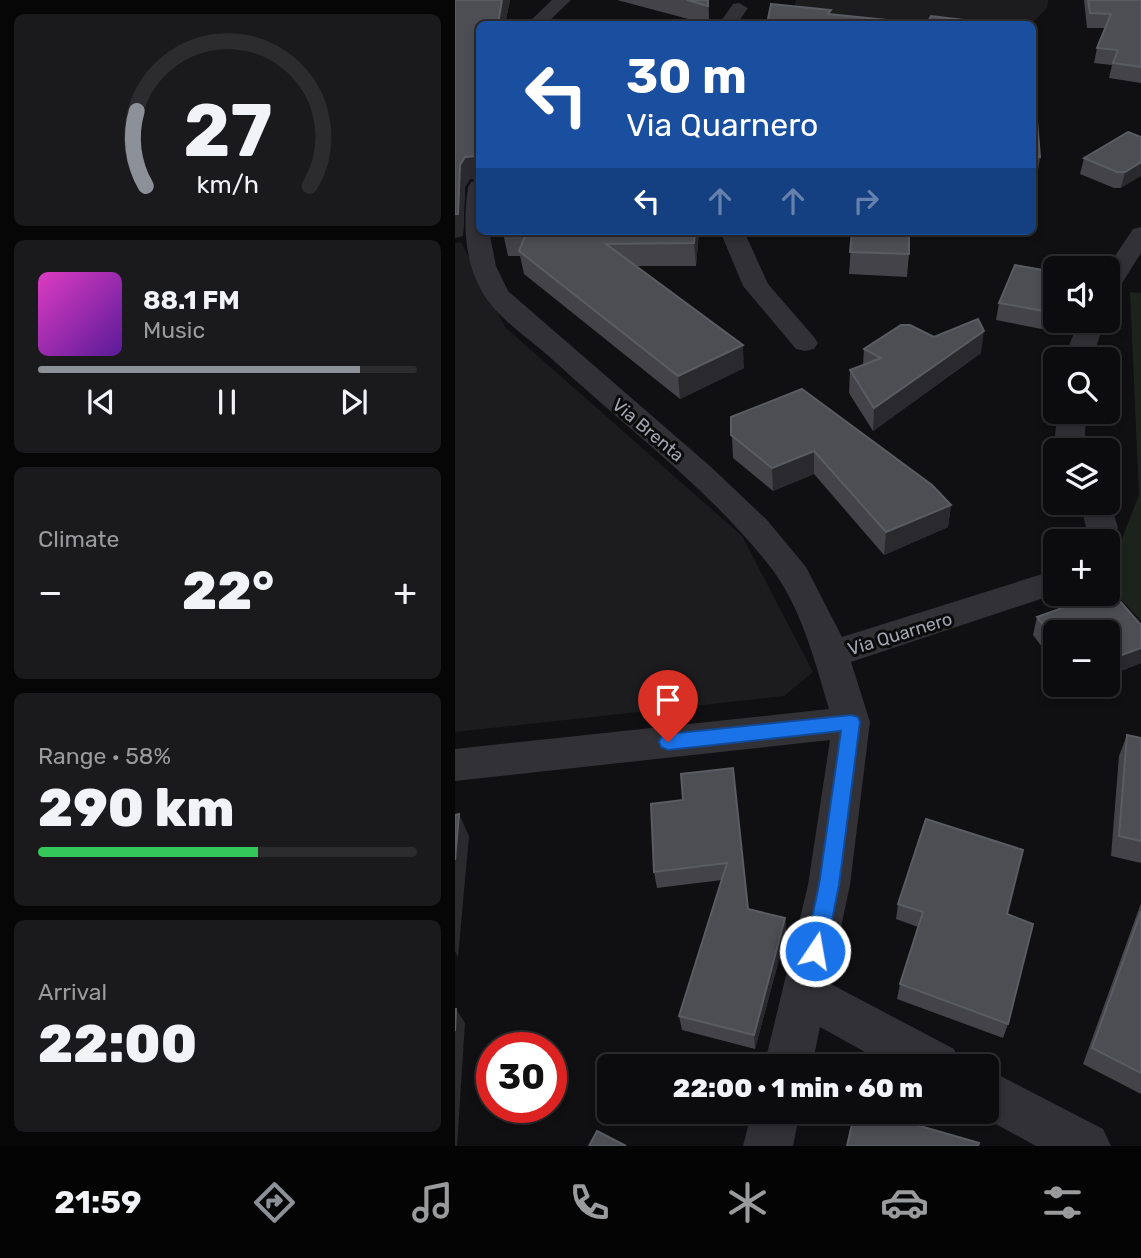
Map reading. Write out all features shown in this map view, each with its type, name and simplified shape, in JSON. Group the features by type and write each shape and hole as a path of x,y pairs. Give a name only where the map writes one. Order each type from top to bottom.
{"street":[{"path":"539,21 562,0"},
{"path":"730,21 739,8"},
{"name":"Via Brenta","path":"474,196 476,217"},
{"path":"1120,267 1141,234"},
{"name":"Via Brenta","path":"478,235 480,259 495,293 587,378 713,485 783,558 823,629 830,655"},
{"path":"734,235 756,286 805,343"},
{"name":"Via Quarnero","path":"851,722 830,655 1043,586"},
{"path":"455,765 851,722 829,885 791,1054"},
{"path":"806,995 915,1054"},
{"path":"999,1099 1086,1146"},
{"path":"768,1146 773,1124"}],"shaded area":[{"path":"796,0 1048,0 1047,8 1034,21 852,21 792,13"},
{"path":"461,242 505,327 742,536 813,672 784,696 455,732 455,243"},
{"path":"1130,292 1141,293 1141,621 1120,598 1120,543 1139,495"}],"building":[{"path":"455,0 502,0 498,21 476,21 476,156 465,157 460,165 458,214 455,214"},
{"path":"687,0 708,0 708,6"},
{"path":"1088,0 1141,0 1141,67 1113,63 1118,50 1097,48 1111,14 1090,13"},
{"path":"771,4 831,10 828,14 897,21 768,21"},
{"path":"931,16 964,21 928,21"},
{"path":"1036,108 1040,157 1036,156"},
{"path":"1128,132 1141,137 1141,162 1125,172 1117,172 1084,158"},
{"path":"526,235 695,235 694,243 606,244 743,345 678,376 519,251"},
{"path":"852,235 909,235 909,254 850,252"},
{"path":"1015,265 1043,270 1043,311 999,303"},
{"path":"978,319 984,331 874,408 850,370 881,358 864,349 901,325 910,325 934,337"},
{"path":"802,389 932,485 951,505 886,532 814,451 772,468 731,435 731,417"},
{"path":"1120,601 1141,625 1141,648 1120,656 1120,620 1043,620 1043,625 1037,617 1068,606 1120,606"},
{"path":"1127,735 1141,738 1141,841 1119,836"},
{"path":"733,768 748,909 785,918 754,1035 679,1016 727,863 654,872 651,804 683,800 681,774"},
{"path":"459,814 455,860 455,815"},
{"path":"926,819 1023,850 1007,914 1033,924 1008,1024 900,984 923,912 898,904"},
{"path":"1141,911 1141,1073 1092,1048"},
{"path":"852,1124 913,1124 979,1143 978,1146 847,1146"},
{"path":"597,1131 626,1146 589,1146"}],"route":[{"path":"668,742 851,722 829,885 815,951"}]}
